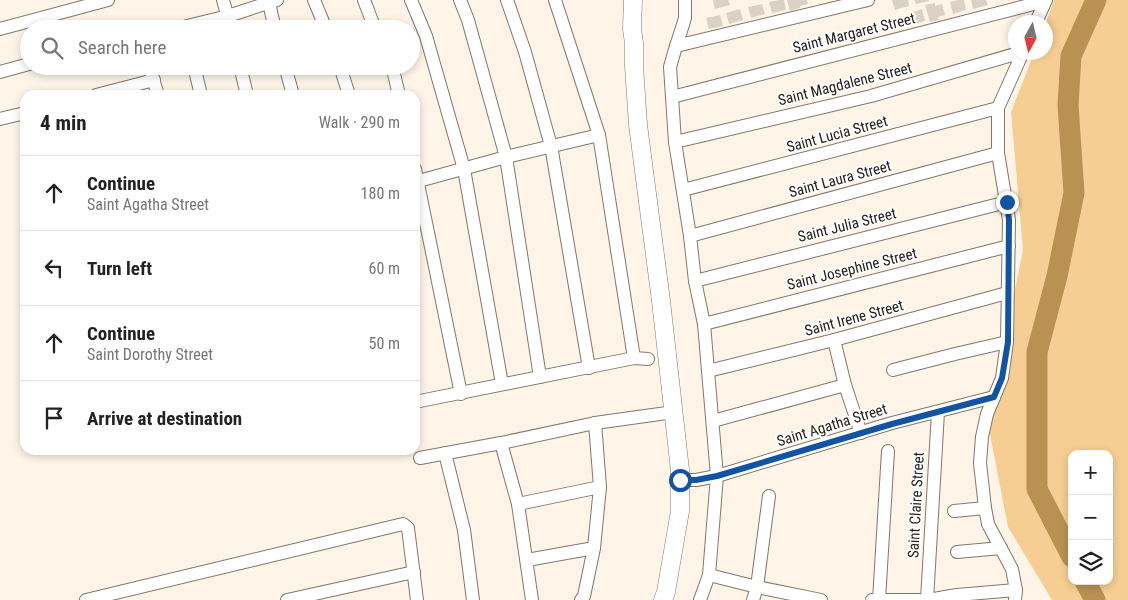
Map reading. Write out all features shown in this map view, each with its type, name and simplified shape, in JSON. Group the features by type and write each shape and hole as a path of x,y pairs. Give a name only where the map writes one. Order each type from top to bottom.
{"street":[{"path":"34,20 108,0"},
{"path":"223,0 229,20"},
{"path":"314,0 322,20"},
{"path":"364,0 372,20"},
{"path":"411,0 419,20"},
{"path":"460,0 468,20 506,156 540,377"},
{"path":"507,0 525,52 551,146 589,368"},
{"path":"555,0 599,135 634,358"},
{"path":"633,0 632,29 638,126 680,470 680,511 663,600"},
{"path":"685,0 685,18 670,67 675,142 695,281 704,324 717,476 709,575 700,600"},
{"path":"676,46 868,0"},
{"path":"1039,15 1045,1"},
{"name":"Saint Margaret Street","path":"672,97 1045,1"},
{"path":"234,20 273,2 275,20"},
{"path":"420,22 426,36 464,168 502,384"},
{"path":"0,29 20,24"},
{"name":"Saint Magdalene Street","path":"675,142 871,96 1008,56"},
{"path":"927,600 1016,595 1012,569 988,524 980,463 982,437 987,414 1002,378 1008,342 1009,220 998,153 998,108 1019,60"},
{"path":"0,72 20,66"},
{"path":"152,75 157,90"},
{"path":"196,75 200,90"},
{"path":"242,75 246,90"},
{"path":"287,75 292,90"},
{"path":"343,75 347,90"},
{"path":"394,75 398,90"},
{"path":"115,90 154,80"},
{"name":"Saint Lucia Street","path":"683,190 998,108"},
{"path":"0,120 20,114"},
{"path":"420,181 506,156 599,135"},
{"name":"Saint Laura Street","path":"690,236 998,153"},
{"path":"420,201 461,394"},
{"name":"Saint Julia Street","path":"695,281 1007,202"},
{"name":"Saint Josephine Street","path":"704,324 1009,246"},
{"name":"Saint Irene Street","path":"708,371 834,340 1007,293"},
{"path":"834,340 845,384 861,433"},
{"path":"893,370 1008,342"},
{"path":"420,399 461,394 634,358 648,359"},
{"path":"713,421 845,384"},
{"name":"Saint Agatha Street","path":"680,480 696,480 717,476 892,424 994,397"},
{"path":"420,458 595,423 674,412"},
{"name":"Saint Claire Street","path":"927,600 938,412"},
{"path":"581,600 584,596 594,548 600,487 595,423"},
{"path":"502,443 518,504 532,600"},
{"path":"879,600 888,452"},
{"path":"445,453 464,530 474,600"},
{"path":"518,504 600,487"},
{"path":"753,600 757,587 769,496"},
{"path":"954,511 985,508"},
{"path":"86,600 139,594 403,524 408,528 417,600"},
{"path":"527,560 594,548"},
{"path":"957,552 1001,548"},
{"path":"287,600 414,572"},
{"path":"709,575 797,597 821,600"},
{"path":"872,600 920,600"}],"shaded area":[{"path":"1054,0 1128,0 1128,600 1052,600 1008,527 988,424 1023,250 1011,112 1031,60 1053,60 1053,15 1049,15"}],"building":[{"path":"713,0 728,0 730,5 715,9"},
{"path":"784,0 786,10 772,13 769,2"},
{"path":"787,0 807,0 808,4 790,11"},
{"path":"892,0 908,0 909,6 895,10"},
{"path":"914,0 929,0 929,1 916,4"},
{"path":"964,0 966,10 953,14 950,2"},
{"path":"971,0 986,0 988,5 973,9"},
{"path":"935,3 935,6 942,4 945,15 938,17 939,20 930,22 925,5"},
{"path":"762,4 765,14 751,18 748,7"},
{"path":"740,9 743,20 729,24 726,13"},
{"path":"922,9 925,21 912,25 908,14"},
{"path":"720,15 723,26 709,29 706,18"}],"waterway":[{"path":"1068,549 1037,489 1037,352 1057,276 1074,193 1068,105 1071,56 1096,0"},
{"path":"1087,585 1095,600"}],"route":[{"path":"680,480 696,480 717,476 892,424 994,397 1002,378 1008,342 1009,220 1007,202"}]}
